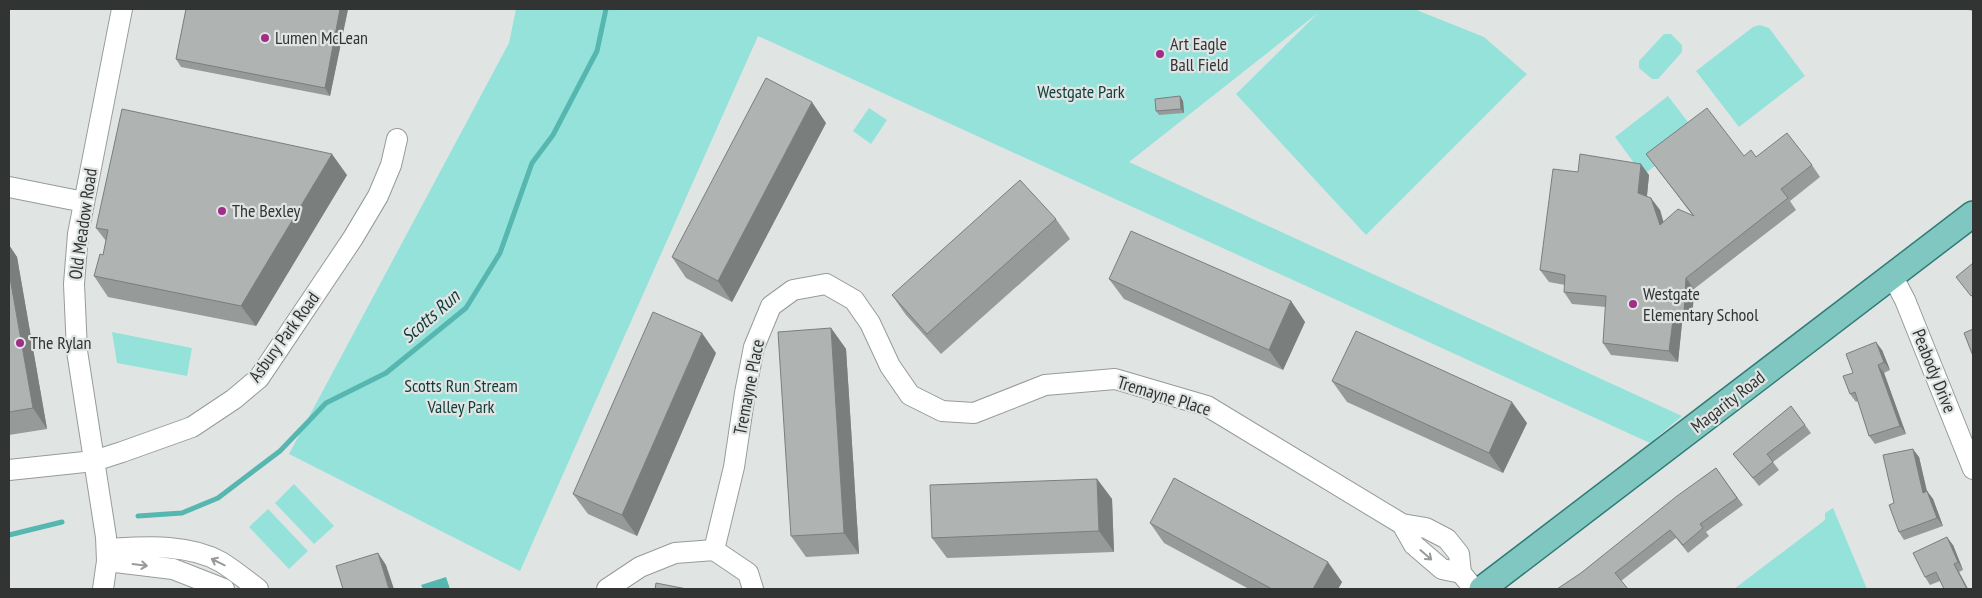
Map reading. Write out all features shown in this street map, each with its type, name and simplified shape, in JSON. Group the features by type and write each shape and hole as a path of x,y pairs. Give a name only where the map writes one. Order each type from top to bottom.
{"main road":[{"name":"Magarity Road","path":"1482,589 1973,214"}],"street":[{"name":"Old Meadow Road","path":"103,589 107,555 77,351 74,309 76,247 122,9"},
{"name":"Asbury Park Road","path":"9,470 94,461 192,427 230,403 259,378 353,238 378,196 391,165 396,139"},
{"path":"9,187 84,202"},
{"name":"Peabody Drive","path":"1892,275 1905,300 1973,469"},
{"name":"Tremayne Place","path":"714,550 734,468 754,347 771,306 793,290 826,284 854,300 870,323 890,366 910,395 942,411 974,413 1045,385 1115,379 1207,406 1402,524 1414,545 1442,569 1461,573 1474,589"},
{"path":"107,555 151,547 175,548 219,561 258,589"},
{"path":"607,589 640,567 675,553 714,550 748,573 753,589"},
{"path":"107,555 173,569 224,589"}],"green space":[{"path":"516,9 1414,9 1484,37 1527,74 1366,235 1236,94 1318,13 1129,162 1682,416 1650,443 758,36 520,571 289,454 509,43"},
{"path":"1760,25 1769,28 1805,76 1739,127 1696,71 1753,27"},
{"path":"1664,34 1671,34 1682,45 1682,52 1658,79 1652,79 1639,68 1639,61"},
{"path":"1668,96 1697,134 1643,175 1615,137"},
{"path":"869,108 887,120 871,144 853,131"},
{"path":"112,332 192,348 187,376 117,363"},
{"path":"294,484 334,526 314,544 275,503"},
{"path":"1833,508 1867,589 1734,589 1825,520 1825,513"},
{"path":"268,509 308,551 289,569 249,527"}],"shaded area":[{"path":"446,577 450,589 423,589 421,585"}],"building":[{"name":"Lumen McLean","path":"186,9 340,9 325,88 176,59"},
{"path":"766,78 812,102 718,281 672,257"},
{"path":"1180,96 1181,109 1156,111 1155,99"},
{"path":"1707,108 1744,156 1751,150 1756,157 1787,133 1812,165 1781,189 1788,198 1686,278 1684,312 1674,312 1669,351 1603,343 1606,296 1564,292 1565,275 1540,270 1553,169 1578,172 1580,154 1641,164 1638,193 1651,198 1660,225 1678,209 1694,216 1646,154"},
{"name":"The Bexley","path":"122,109 332,154 241,306 94,276 100,254 103,255 108,230 96,228"},
{"path":"1020,180 1056,219 927,334 892,295"},
{"path":"1131,231 1291,301 1269,350 1109,279"},
{"path":"1973,263 1973,295 1971,296 1956,277"},
{"path":"9,272 33,408 9,412"},
{"path":"653,312 702,333 622,515 573,494"},
{"path":"831,328 844,533 791,536 778,332"},
{"path":"1973,329 1973,356 1964,333"},
{"path":"1356,331 1512,402 1489,453 1332,381"},
{"path":"1876,342 1884,362 1878,365 1900,426 1869,436 1855,392 1850,394 1843,376 1853,373 1846,354"},
{"path":"1791,406 1805,425 1767,454 1773,462 1753,478 1733,454"},
{"path":"1913,449 1923,493 1927,491 1937,518 1899,532 1889,505 1894,503 1883,455"},
{"path":"1716,468 1737,498 1700,524 1703,528 1683,545 1670,530 1615,573 1628,589 1557,589 1581,573 1677,496"},
{"path":"1174,478 1328,562 1313,589 1272,589 1150,523"},
{"path":"1097,479 1099,531 932,538 930,485"},
{"path":"1947,537 1958,562 1954,564 1967,589 1944,589 1936,572 1925,577 1913,553"},
{"path":"378,553 389,589 343,589 336,566"},
{"path":"656,583 687,589 655,589"}],"waterway":[{"name":"Scotts Run","path":"138,516 182,513 218,498 280,451 326,403 386,373 466,308 500,253 532,163 553,135 597,51 606,9"},
{"name":"Scotts Run","path":"9,535 62,522"}],"place":[{"name":"Lumen McLean","path":"265,38"},
{"name":"Art Eagle Ball Field","path":"1160,54"},
{"name":"The Bexley","path":"222,211"},
{"name":"Westgate Elementary School","path":"1633,304"},
{"name":"The Rylan","path":"20,343"}],"park label":[{"name":"Westgate Park","path":"1081,92"},
{"name":"Scotts Run Stream Valley Park","path":"461,396"}]}
